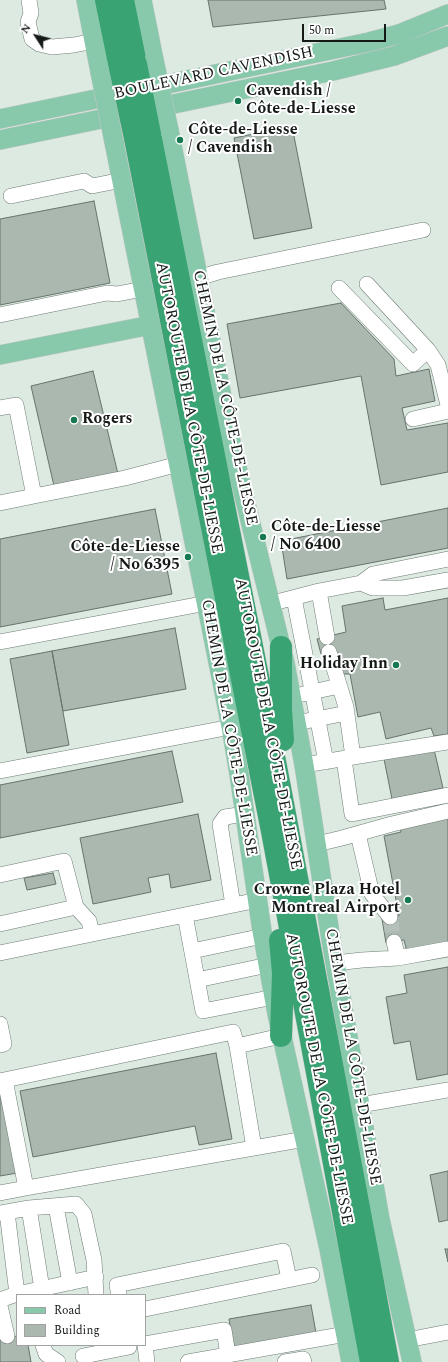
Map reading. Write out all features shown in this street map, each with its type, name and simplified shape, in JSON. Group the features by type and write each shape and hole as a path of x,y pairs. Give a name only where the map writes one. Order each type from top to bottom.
{"highway":[{"name":"CHEMIN DE LA CÔTE-DE-LIESSE","path":"106,0 128,66"},
{"name":"CHEMIN DE LA CÔTE-DE-LIESSE","path":"123,0 128,66 142,136"},
{"name":"AUTOROUTE DE LA CÔTE-DE-LIESSE","path":"142,136 371,1362"},
{"name":"AUTOROUTE DE LA CÔTE-DE-LIESSE","path":"142,136 262,694 388,1362"},
{"path":"281,647 281,710 290,843"},
{"path":"272,831 283,973 281,1036"}],"main road":[{"name":"CHEMIN DE LA CÔTE-DE-LIESSE","path":"86,0 94,41 128,66"},
{"name":"CHEMIN DE LA CÔTE-DE-LIESSE","path":"142,0 128,66 142,136 198,278 232,447 269,598 269,604 281,647 304,765 335,963 380,1219 412,1362"},
{"name":"BOULEVARD CAVENDISH","path":"0,119 369,42 399,34 448,14"},
{"name":"BOULEVARD CAVENDISH","path":"0,140 333,71 394,56 448,36"},
{"name":"CHEMIN DE LA CÔTE-DE-LIESSE","path":"142,136 122,180 231,728 246,814 263,936 281,1036 330,1249 351,1362"},
{"path":"0,355 151,325"}],"street":[{"path":"29,0 31,13 28,22 32,39 36,42 52,47 58,47 94,41"},
{"path":"11,196 84,182 92,186 122,180"},
{"path":"198,278 218,272 423,230"},
{"path":"367,284 428,350 438,365 448,406"},
{"path":"339,288 413,364 428,350"},
{"path":"0,315 107,293 117,294 143,289"},
{"path":"0,408 16,405 34,496"},
{"path":"414,419 448,411"},
{"path":"0,503 125,478 179,464"},
{"path":"269,604 319,591 361,583 374,574 448,559"},
{"path":"361,583 373,588 403,588 448,580"},
{"path":"319,591 327,637"},
{"path":"294,598 326,762"},
{"path":"0,642 207,603"},
{"path":"329,652 347,713 352,814 448,795"},
{"path":"291,698 340,686"},
{"path":"296,723 347,713"},
{"path":"0,771 231,728"},
{"path":"304,765 448,742"},
{"path":"316,844 448,811"},
{"path":"233,905 220,824 225,817 246,814"},
{"path":"358,834 372,894 390,917"},
{"path":"0,875 64,862 76,907 89,921 92,934"},
{"path":"230,886 256,891"},
{"path":"0,953 233,905 256,891"},
{"path":"0,924 76,907"},
{"path":"185,915 203,1011 274,997"},
{"path":"192,951 263,936"},
{"path":"394,942 398,958"},
{"path":"335,963 398,958 448,949"},
{"path":"197,980 268,965"},
{"path":"0,1024 4,1044 0,1045"},
{"path":"26,1188 2,1080 233,1032 237,1046 254,1148"},
{"path":"237,1046 281,1036"},
{"path":"360,1105 448,1090"},
{"path":"0,1193 305,1139"},
{"path":"29,1293 4,1212 29,1208 76,1204 84,1214 94,1260 96,1294"},
{"path":"56,1206 63,1288"},
{"path":"29,1208 29,1293"},
{"path":"119,1294 117,1285 283,1251 289,1279"},
{"path":"146,1308 312,1275"},
{"path":"29,1293 63,1288 96,1277"},
{"path":"0,1300 16,1296"},
{"path":"0,1306 7,1336"},
{"path":"146,1344 224,1330 228,1355"},
{"path":"407,1340 448,1332"},
{"path":"188,1362 346,1334"},
{"path":"43,1346 46,1354 58,1362"},
{"path":"83,1356 133,1346"},
{"path":"145,1346 147,1362"},
{"path":"285,1362 304,1359 304,1362"}],"building":[{"path":"208,0 384,0 386,9 213,27"},
{"path":"292,126 312,228 254,239 234,138"},
{"path":"94,201 110,283 0,305 0,219"},
{"path":"341,303 394,359 396,376 429,369 435,401 402,408 407,430 448,423 448,472 381,485 361,376 240,398 227,324"},
{"path":"93,371 118,474 54,486 31,386"},
{"path":"448,508 448,548 287,579 281,541"},
{"path":"155,509 172,594 0,627 0,539"},
{"path":"383,598 385,610 448,598 448,734 434,736 431,728 386,739 380,712 358,717 350,674 338,674 333,651 321,654 317,639 346,632 342,606"},
{"path":"175,628 186,689 63,711 52,651"},
{"path":"52,651 69,745 27,753 10,659"},
{"path":"434,749 443,788 392,799 384,759"},
{"path":"172,751 183,802 0,838 0,785"},
{"path":"198,814 211,880 171,888 169,874 148,878 151,892 93,904 80,838"},
{"path":"448,818 448,942 407,952 404,940 386,943 382,919 399,916 384,836 401,832 400,827"},
{"path":"53,873 56,884 27,890 24,878"},
{"path":"448,967 448,1074 417,1080 410,1041 394,1044 386,997 407,993 404,975"},
{"path":"216,1053 232,1139 199,1145 195,1126 33,1157 20,1091"},
{"path":"0,1095 3,1095 17,1173 0,1176"},
{"path":"448,1171 448,1220 439,1222 430,1175"},
{"path":"445,1249 448,1249 448,1262"},
{"path":"311,1305 316,1333 234,1349 229,1319"},
{"path":"16,1336 16,1346 28,1346 31,1362 0,1362 0,1339"}],"tunnel":[{"path":"390,917 394,942"}],"place":[{"name":"Cavendish / Côte-de-Liesse","path":"238,101"},
{"name":"Côte-de-Liesse / Cavendish","path":"180,140"},
{"name":"Rogers","path":"74,420"},
{"name":"Côte-de-Liesse / No 6400","path":"263,537"},
{"name":"Côte-de-Liesse / No 6395","path":"188,557"},
{"name":"Holiday Inn","path":"396,665"},
{"name":"Crowne Plaza Hotel Montreal Airport","path":"408,900"}]}
